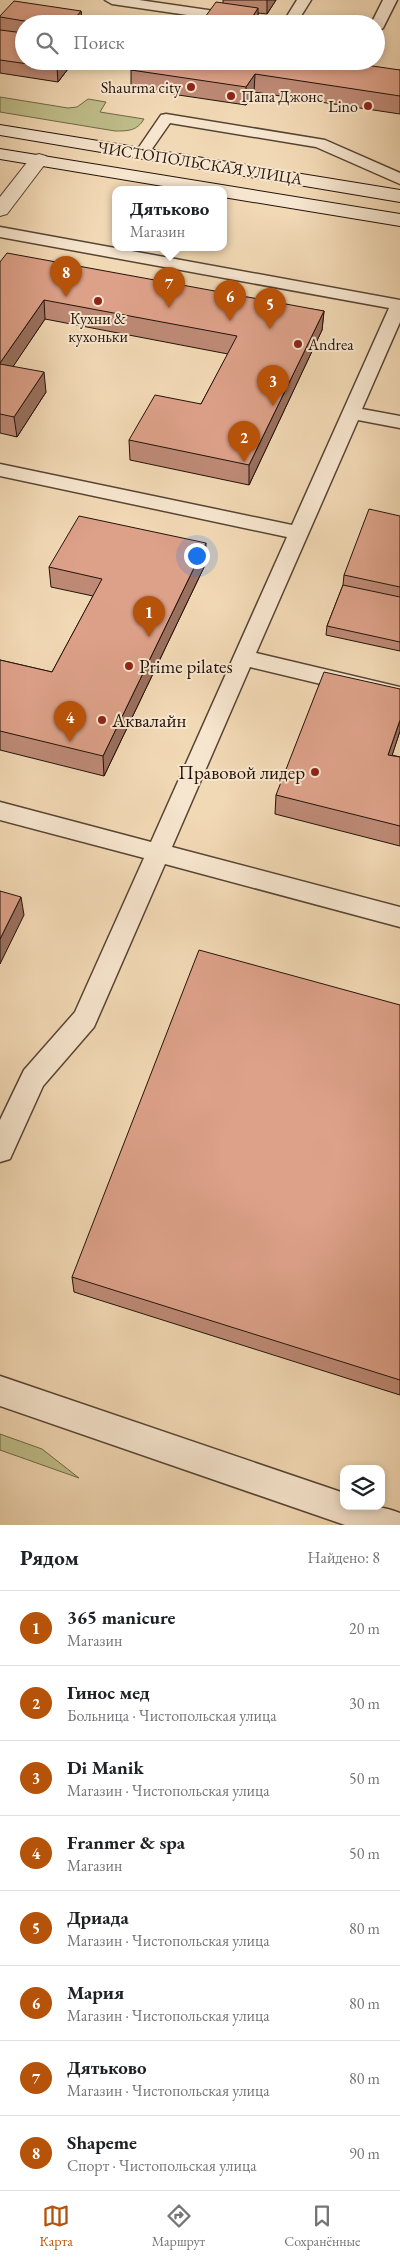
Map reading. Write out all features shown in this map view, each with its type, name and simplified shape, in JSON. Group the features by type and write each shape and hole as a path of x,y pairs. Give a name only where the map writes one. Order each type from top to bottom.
{"main road":[{"name":"ЧИСТОПОЛЬСКАЯ УЛИЦА","path":"0,130 400,196"},
{"name":"ЧИСТОПОЛЬСКАЯ УЛИЦА","path":"0,154 196,186"},
{"path":"0,210 39,160"},
{"name":"ЧИСТОПОЛЬСКАЯ УЛИЦА","path":"227,192 400,220"}],"lane":[{"path":"112,0 216,15"},
{"path":"295,15 304,0"},
{"path":"382,15 390,0"},
{"path":"142,153 166,118 320,142 400,179"},
{"path":"0,232 400,305 85,1019 33,1078 0,1150"},
{"path":"352,413 400,422"},
{"path":"0,470 299,533"},
{"path":"244,658 400,695"},
{"path":"0,811 400,917"},
{"path":"0,1391 391,1525"}],"shaded area":[{"path":"0,97 68,108 77,107 88,99 106,102 100,112 144,119 132,130 115,131 0,112"},
{"path":"0,1434 42,1449 79,1478 0,1450"}],"building":[{"path":"14,1 81,11 78,15 15,15 15,19 0,16"},
{"path":"216,2 258,8 254,15 207,15"},
{"path":"0,30 15,32 15,62 0,60"},
{"path":"385,68 400,70 400,96 255,74 246,87 131,70 385,70"},
{"path":"7,253 324,311 249,465 129,440 155,395 201,404 237,336 44,300 0,363 0,262"},
{"path":"0,364 44,372 14,417 0,414"},
{"path":"369,509 400,516 400,587 344,575"},
{"path":"79,516 206,543 103,756 0,731 0,660 52,672 102,579 49,567"},
{"path":"343,585 400,597 400,642 327,626"},
{"path":"324,672 400,689 400,720 388,755 400,757 400,826 276,795"},
{"path":"0,891 21,897 0,939"},
{"path":"199,950 400,1005 400,1380 72,1277"}],"place":[{"name":"Shaurma city","path":"191,87"},
{"name":"Папа Джонс","path":"231,96"},
{"name":"Lino","path":"368,106"},
{"name":"Shapeme","path":"66,297"},
{"name":"Кухни & кухоньки","path":"98,301"},
{"name":"Дятьково","path":"169,308"},
{"name":"Мария","path":"230,321"},
{"name":"Дриада","path":"270,329"},
{"name":"Andrea","path":"298,344"},
{"name":"Di Manik","path":"273,406"},
{"name":"Гинос мед","path":"244,462"},
{"name":"365 manicure","path":"149,637"},
{"name":"Prime pilates","path":"129,666"},
{"name":"Аквалайн","path":"102,720"},
{"name":"Franmer & spa","path":"70,742"},
{"name":"Правовой лидер","path":"315,772"}]}
